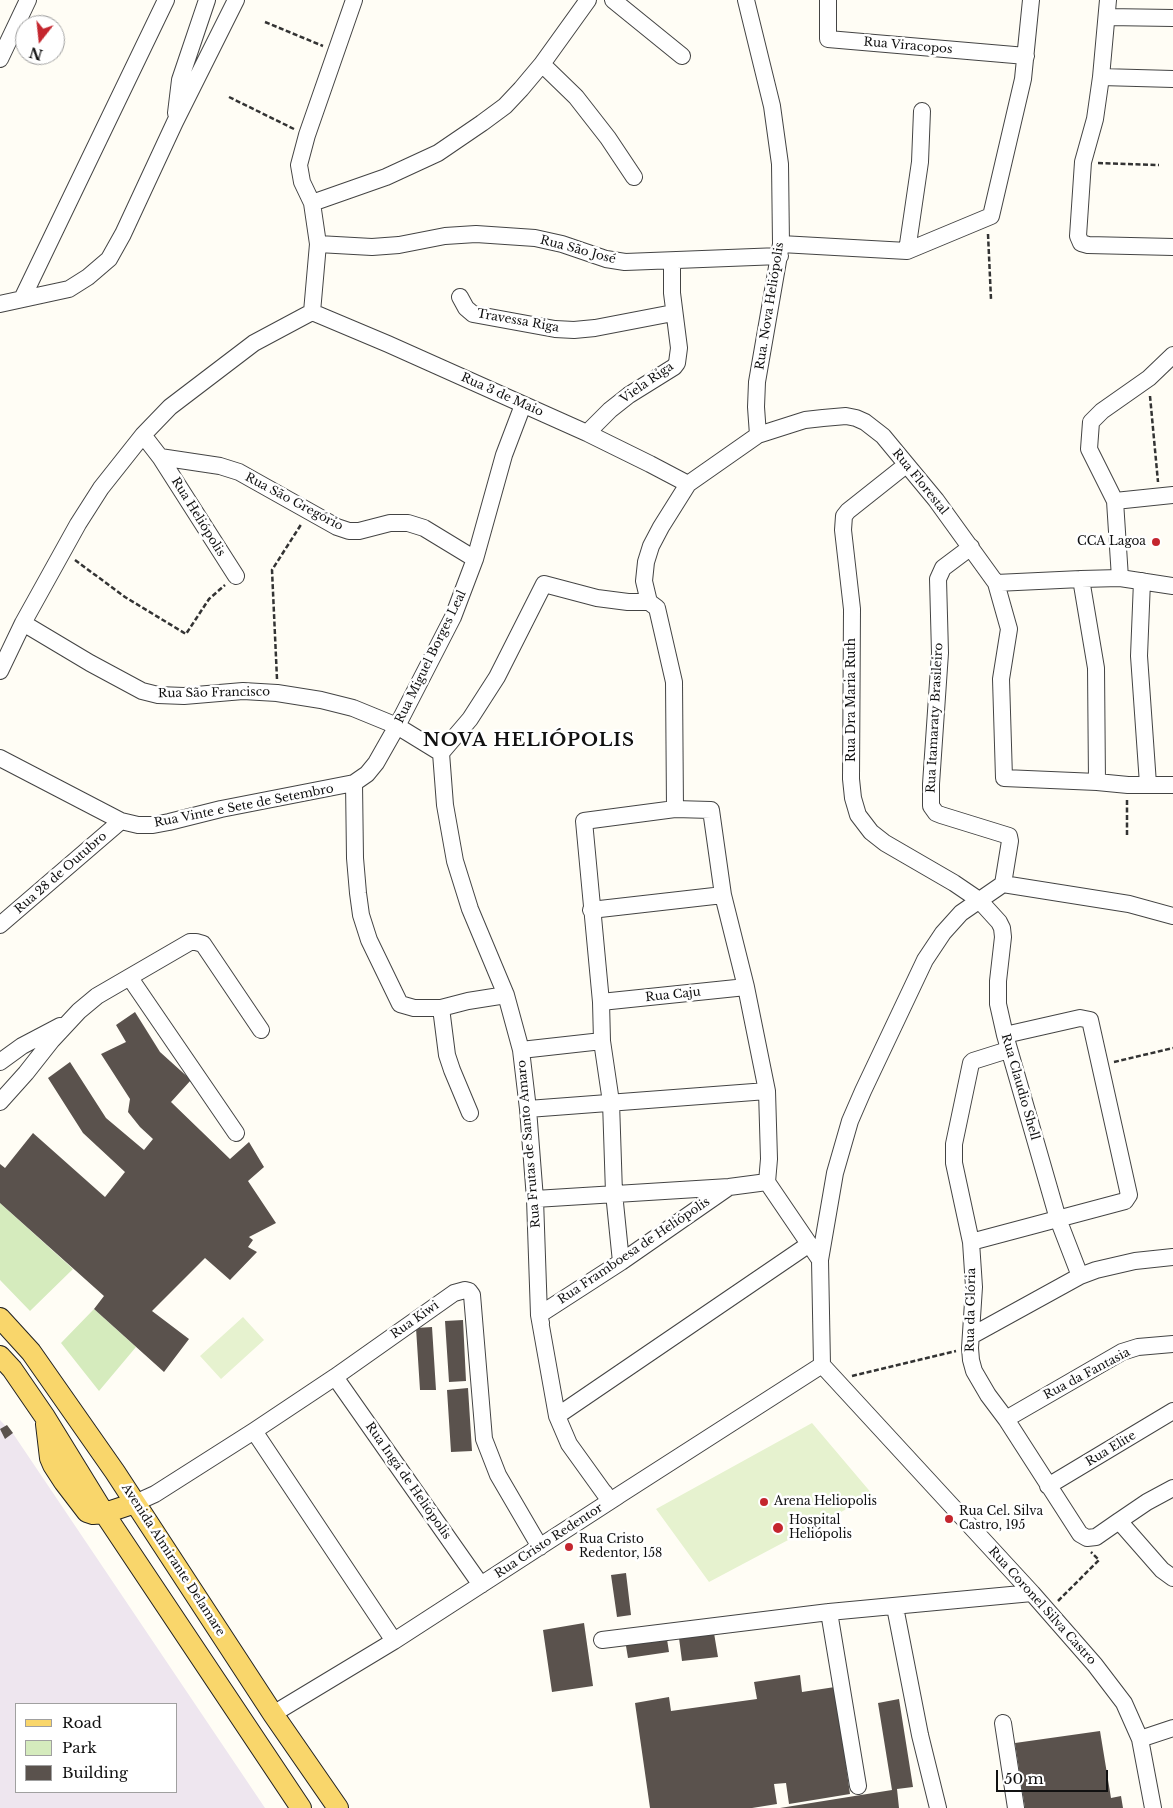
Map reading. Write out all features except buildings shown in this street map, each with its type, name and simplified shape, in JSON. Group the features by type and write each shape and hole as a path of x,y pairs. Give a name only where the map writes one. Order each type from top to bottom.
{"main road":[{"name":"Avenida Almirante Delamare","path":"0,1318 31,1352 116,1472 273,1714 338,1808"},
{"path":"0,1356 12,1369 45,1417 50,1458 64,1482 87,1512 93,1514 104,1513 136,1503"},
{"path":"104,1513 301,1808"}],"street":[{"path":"0,59 28,0"},
{"path":"22,299 166,0"},
{"path":"175,122 180,80 207,0"},
{"path":"0,304 69,289 88,277 109,259 123,234 175,122 236,0"},
{"path":"0,672 23,623 63,550 101,488 144,435 170,407 246,349 312,312 318,244 312,203 302,182 299,165 307,135 354,0"},
{"path":"312,203 386,177 438,153 505,106 542,64 588,0"},
{"path":"613,0 682,56"},
{"name":"Rua. Nova Heliópolis","path":"746,0 772,106 780,164 781,250 757,382 758,436"},
{"name":"Rua Viracopos","path":"828,0 828,39 1026,56"},
{"path":"907,251 991,216 1023,79 1031,0"},
{"path":"1108,0 1095,119 1083,162 1078,236 1081,243 1099,246 1173,247"},
{"path":"1107,17 1173,18"},
{"path":"542,64 576,97 608,138 634,177"},
{"path":"1101,77 1173,79"},
{"path":"907,251 920,162 922,111"},
{"name":"Rua São José","path":"318,244 399,245 445,236 476,234 515,236 562,244 606,260 625,262 672,261 781,250 907,251"},
{"name":"Viela Riga","path":"586,433 629,395 674,367 677,362 679,348 673,313 672,261"},
{"name":"Travessa Riga","path":"460,297 466,308 473,314 555,329 594,328 673,313"},
{"name":"Rua 3 de Maio","path":"312,312 586,433 688,484"},
{"path":"1120,578 1115,501 1089,449 1091,422 1102,411 1149,378 1173,355"},
{"name":"Rua Miguel Borges Leal","path":"354,784 367,774 376,763 453,616 475,559 504,455 522,404"},
{"name":"Rua Florestal","path":"675,809 674,682 653,605 644,581 646,562 660,527 688,484 758,436 805,420 846,416 856,418 883,436 936,500 996,584 1009,629 1001,679 1004,778 1098,782"},
{"path":"144,435 160,457"},
{"name":"Rua São Gregório","path":"160,457 220,466 239,472 337,527 349,531 359,531 390,523 408,523 424,528 475,559"},
{"name":"Rua Heliópolis","path":"160,457 236,576"},
{"name":"Rua Dra Maria Ruth","path":"906,465 844,516 843,530 852,609 851,779 853,798 858,815 871,832 885,843 954,883 979,900"},
{"path":"1115,501 1166,496"},
{"name":"Rua Itamaraty Brasileiro","path":"971,547 943,568 938,579 940,653 930,784 932,806 941,815 1009,836 1010,841 1003,884"},
{"path":"996,584 1120,578 1173,586"},
{"path":"1081,579 1096,668 1098,782 1128,785 1173,784"},
{"path":"1142,581 1139,656 1148,784"},
{"path":"441,753 470,718 498,677 544,584 597,598 653,605"},
{"name":"Rua São Francisco","path":"23,623 130,685 158,695 184,696 243,691 277,693 321,700 353,708 397,726 441,753"},
{"name":"Rua Frutas de Santo Amaro","path":"441,753 445,805 455,861 470,909 506,995 522,1050 535,1199 539,1315 557,1416"},
{"name":"Rua Vinte e Sete de Setembro","path":"0,758 121,821 146,825 169,822 221,809 354,784"},
{"path":"354,784 355,858 361,915 369,940 400,1004 414,1008 441,1008 462,1002 506,995"},
{"path":"621,1262 614,1193 612,1102 602,1041 601,1002 584,821 675,809 711,810 723,895 746,987 767,1091 769,1160 767,1182 820,1260"},
{"name":"Rua 28 de Outubro","path":"0,925 121,821"},
{"path":"822,1365 820,1260 834,1172 859,1099 925,960 944,933 961,913 1003,884 1129,904 1173,916"},
{"path":"592,910 723,895"},
{"name":"Rua Claudio Shell","path":"979,900 1000,922 1002,928 998,1004 1007,1042 1058,1219 1080,1276"},
{"path":"0,1102 70,1021 97,996 190,942 203,944 261,1030"},
{"path":"130,978 236,1133"},
{"name":"Rua Caju","path":"601,1002 746,987"},
{"path":"441,1008 447,1055 470,1113"},
{"path":"971,1242 1125,1201 1129,1195 1092,1023 1088,1019 1080,1018 1007,1042"},
{"path":"0,1062 22,1046 70,1021"},
{"path":"522,1050 602,1041"},
{"name":"Rua da Glória","path":"1007,1042 973,1060 971,1063 954,1144 954,1163 971,1242 974,1287 970,1342 971,1360 974,1371 988,1396 1006,1419 1080,1534 1087,1538 1092,1538"},
{"path":"22,1046 36,1061"},
{"path":"528,1109 767,1091"},
{"path":"535,1199 729,1187 767,1182"},
{"name":"Rua Framboesa de Heliópolis","path":"539,1315 621,1262 729,1187"},
{"path":"610,1501 570,1444 557,1416 808,1245"},
{"path":"970,1342 1080,1276 1096,1270 1135,1261 1173,1257"},
{"name":"Rua Kiwi","path":"136,1503 155,1494 254,1431 335,1377 454,1293 468,1291 472,1295 484,1439 498,1475 540,1547"},
{"name":"Rua da Fantasia","path":"1006,1419 1122,1352 1138,1347 1173,1344"},
{"name":"Rua Coronel Silva Castro","path":"822,1365 1032,1593 1095,1665 1124,1703 1140,1739 1152,1808"},
{"name":"Rua Cristo Redentor","path":"273,1714 394,1641 822,1365"},
{"name":"Rua Ingá de Heliópolis","path":"335,1377 481,1585"},
{"name":"Rua Elite","path":"1048,1486 1173,1411"},
{"path":"254,1431 394,1641"},
{"path":"1092,1538 1147,1502 1173,1488"},
{"path":"1119,1521 1162,1570 1173,1578"},
{"path":"602,1640 829,1612 1032,1593"},
{"path":"895,1606 920,1735 938,1808"},
{"path":"829,1612 858,1786"},
{"path":"1003,1723 1016,1808"},
{"path":"1140,1739 1173,1728"}],"path":[{"path":"265,22 336,51"},
{"path":"229,97 307,135"},
{"path":"1083,162 1159,165"},
{"path":"991,216 988,239 991,299"},
{"path":"1149,378 1166,496"},
{"path":"277,693 272,570 309,511"},
{"path":"63,550 125,597 186,634 209,599 236,576"},
{"path":"1126,835 1128,785"},
{"path":"1100,1065 1173,1048"},
{"path":"836,1380 970,1342"},
{"path":"1048,1611 1099,1560 1089,1551 1092,1538"}],"shaded area":[{"path":"0,1420 14,1435 265,1808 0,1808"}],"green space":[{"path":"0,1203 73,1269 30,1311 0,1280"},
{"path":"94,1309 136,1347 99,1391 61,1343"},
{"path":"243,1317 264,1340 221,1379 200,1356"},
{"name":"Arena Heliopolis","path":"812,1423 873,1495 709,1582 656,1509"}],"place":[{"name":"CCA Lagoa","path":"1156,542"},
{"name":"Arena Heliopolis","path":"764,1502"},
{"name":"Rua Cel. Silva Castro, 195","path":"949,1519"},
{"name":"Hospital Heliópolis","path":"778,1528"},
{"name":"Rua Cristo Redentor, 158","path":"569,1547"}],"district":[{"name":"NOVA HELIÓPOLIS","path":"529,741"}]}
